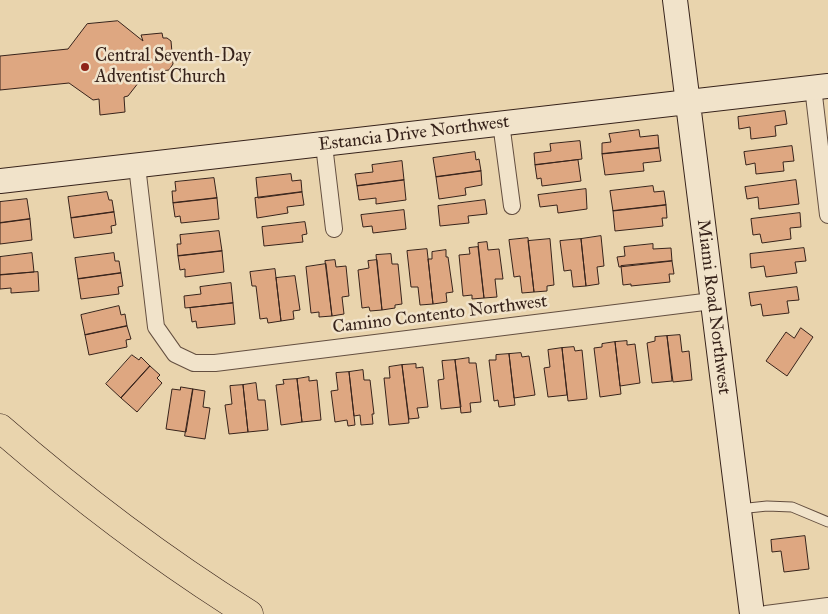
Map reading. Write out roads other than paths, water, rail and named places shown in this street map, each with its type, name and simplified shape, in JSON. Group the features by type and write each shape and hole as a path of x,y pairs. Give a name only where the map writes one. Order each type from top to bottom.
{"highway":[{"path":"0,428 44,466 161,556 250,614"}],"street":[{"name":"Miami Road Northwest","path":"675,0 752,614"},
{"name":"Estancia Drive Northwest","path":"0,181 820,87"},
{"path":"820,87 828,215"},
{"path":"501,123 512,206"},
{"path":"324,145 334,230"},
{"name":"Camino Contento Northwest","path":"137,166 156,327 175,354 194,363 215,363 712,301"},
{"path":"766,614 828,606"}],"lane":[{"path":"739,509 767,506 792,507 828,522"}],"place":[{"name":"Central Seventh-Day Adventist Church","path":"85,67"}]}
